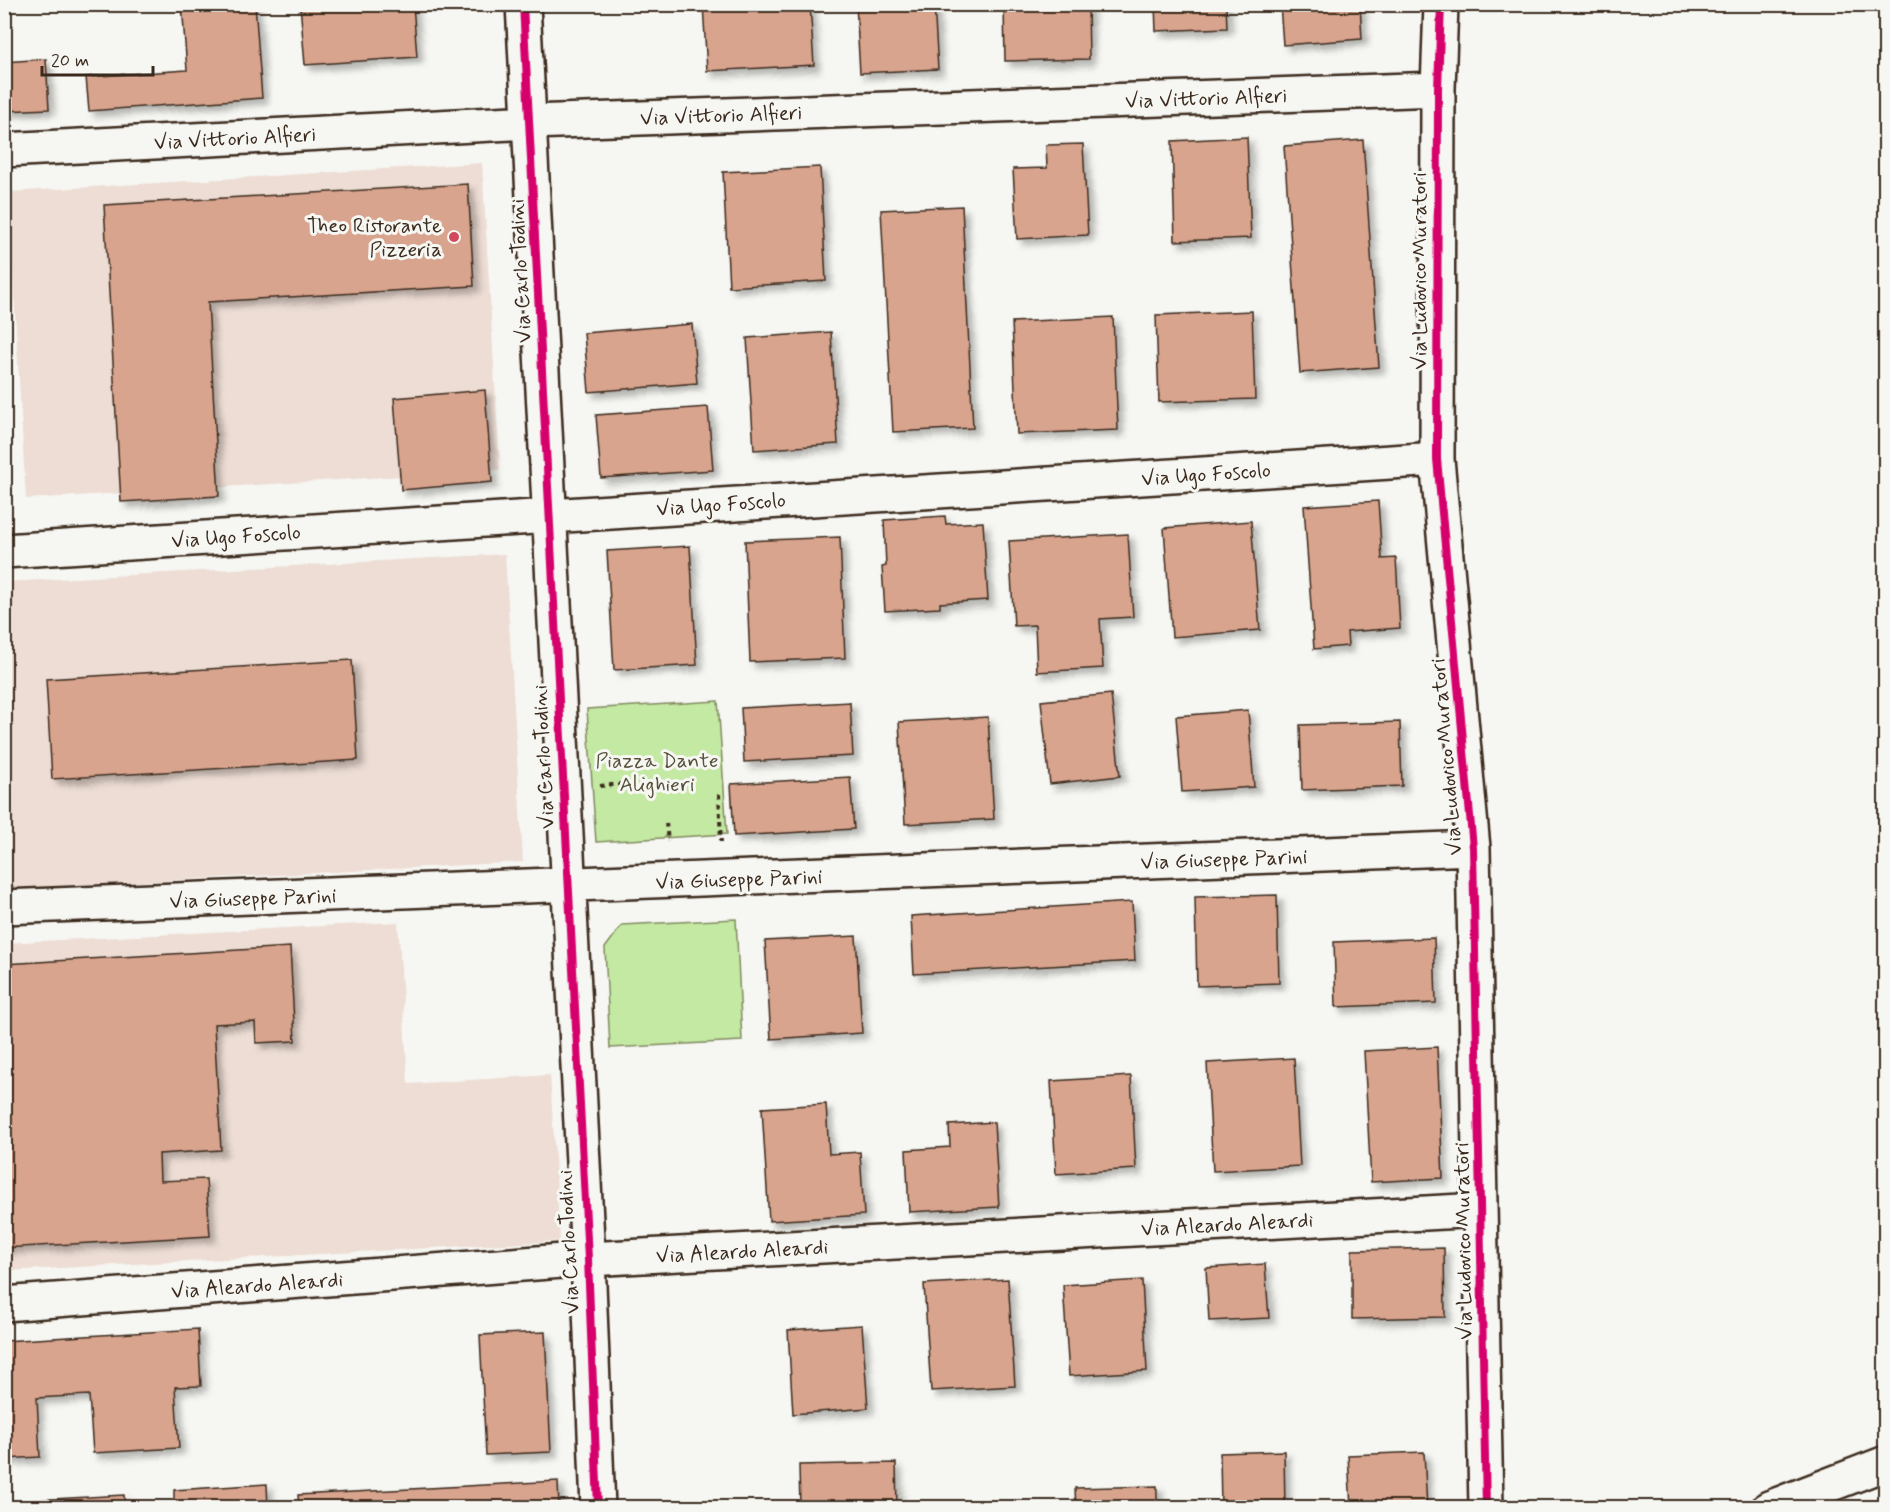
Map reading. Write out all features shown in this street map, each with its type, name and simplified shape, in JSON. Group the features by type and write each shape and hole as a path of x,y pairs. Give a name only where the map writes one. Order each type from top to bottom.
{"street":[{"name":"Via Carlo Todini","path":"523,4 531,122 567,886 588,1260 598,1508"},
{"name":"Via Ludovico Muratori","path":"1441,4 1437,89 1437,459 1473,848 1486,1508"},
{"name":"Via Vittorio Alfieri","path":"4,150 531,122 1437,89"},
{"name":"Via Ugo Foscolo","path":"4,551 1437,459"},
{"name":"Via Giuseppe Parini","path":"4,907 1473,848"},
{"name":"Via Aleardo Aleardi","path":"4,1304 588,1260 1480,1210"},
{"path":"1769,1508 1886,1463"}],"path":[{"path":"596,787 623,784"},
{"path":"719,794 722,879"},
{"path":"666,823 668,841"}],"shaded area":[{"path":"482,163 500,470 26,499 8,192"},
{"path":"505,554 523,862 5,889 5,582"},
{"path":"398,922 408,1084 550,1075 560,1241 5,1271 5,943"}],"green space":[{"name":"Piazza Dante Alighieri","path":"718,701 727,834 596,842 587,709"},
{"path":"736,919 742,1041 610,1048 605,948 622,925"}],"building":[{"path":"182,4 255,4 262,98 89,111 86,77 187,70"},
{"path":"300,4 413,4 417,57 305,65"},
{"path":"703,4 810,4 814,65 707,71"},
{"path":"856,4 934,4 938,69 860,73"},
{"path":"1004,4 1088,4 1089,59 1005,61"},
{"path":"1155,4 1226,4 1227,28 1156,31"},
{"path":"1280,4 1360,4 1362,39 1283,45"},
{"path":"46,59 49,109 4,111 4,62"},
{"path":"1247,137 1251,238 1175,241 1172,141"},
{"path":"1363,140 1379,367 1300,373 1284,146"},
{"path":"1083,144 1088,235 1017,239 1013,169 1047,168 1046,145"},
{"path":"820,167 826,281 729,287 723,172"},
{"path":"468,184 474,286 208,302 219,496 121,502 104,205"},
{"path":"962,206 973,428 893,432 881,210"},
{"path":"1252,311 1255,399 1159,402 1156,315"},
{"path":"1113,317 1118,430 1017,434 1012,322"},
{"path":"692,324 697,383 589,392 584,333"},
{"path":"831,332 838,444 754,450 747,338"},
{"path":"485,390 492,482 401,490 394,398"},
{"path":"708,407 713,470 601,478 596,415"},
{"path":"1378,501 1382,559 1396,558 1400,628 1347,632 1348,646 1314,649 1304,506"},
{"path":"945,516 946,524 983,522 988,600 940,603 940,608 885,611 882,567 886,566 884,520"},
{"path":"1251,521 1260,630 1172,637 1164,528"},
{"path":"1128,534 1133,617 1100,619 1103,668 1037,672 1035,625 1014,626 1009,541"},
{"path":"840,537 845,658 750,662 745,541"},
{"path":"690,546 697,665 614,670 607,551"},
{"path":"352,660 358,760 52,779 46,679"},
{"path":"1111,694 1120,776 1050,784 1041,701"},
{"path":"850,702 853,756 744,762 741,708"},
{"path":"1248,710 1254,787 1182,792 1176,716"},
{"path":"988,717 994,819 905,824 899,722"},
{"path":"1400,722 1402,786 1302,790 1300,725"},
{"path":"850,777 854,829 734,836 731,784"},
{"path":"1277,895 1279,983 1197,986 1195,897"},
{"path":"1132,902 1135,961 914,974 911,916"},
{"path":"856,936 862,1033 771,1039 765,941"},
{"path":"1434,938 1436,1003 1336,1007 1334,942"},
{"path":"290,947 295,1041 256,1043 255,1022 214,1024 221,1150 159,1154 160,1181 206,1179 210,1236 4,1248 4,964"},
{"path":"1437,1047 1443,1178 1371,1182 1364,1051"},
{"path":"1294,1058 1300,1166 1213,1171 1207,1063"},
{"path":"1131,1076 1136,1169 1056,1174 1051,1081"},
{"path":"826,1104 829,1154 860,1152 864,1215 769,1221 762,1108"},
{"path":"994,1122 999,1207 909,1212 906,1150 950,1147 949,1125"},
{"path":"1444,1248 1445,1317 1352,1319 1352,1250"},
{"path":"1265,1264 1269,1318 1209,1321 1206,1268"},
{"path":"1008,1279 1015,1386 931,1391 924,1284"},
{"path":"1142,1280 1147,1371 1069,1376 1063,1285"},
{"path":"862,1325 868,1408 793,1414 788,1330"},
{"path":"198,1329 201,1386 175,1387 179,1448 93,1453 89,1395 37,1398 40,1457 4,1459 4,1341"},
{"path":"545,1332 551,1452 486,1455 480,1335"},
{"path":"1284,1451 1285,1508 1221,1508 1220,1453"},
{"path":"1424,1452 1427,1508 1351,1508 1348,1455"},
{"path":"896,1463 897,1508 800,1508 799,1465"},
{"path":"558,1481 559,1508 299,1508 298,1495"},
{"path":"267,1484 268,1508 174,1508 174,1490"},
{"path":"1157,1486 1157,1508 1076,1508 1075,1488"},
{"path":"124,1495 125,1508 35,1508 35,1500"}],"cycle path":[{"path":"523,4 588,1259 598,1508"},
{"path":"1441,4 1438,89 1437,459 1473,848 1486,1508"}],"place":[{"name":"Theo Ristorante Pizzeria","path":"454,237"}]}
